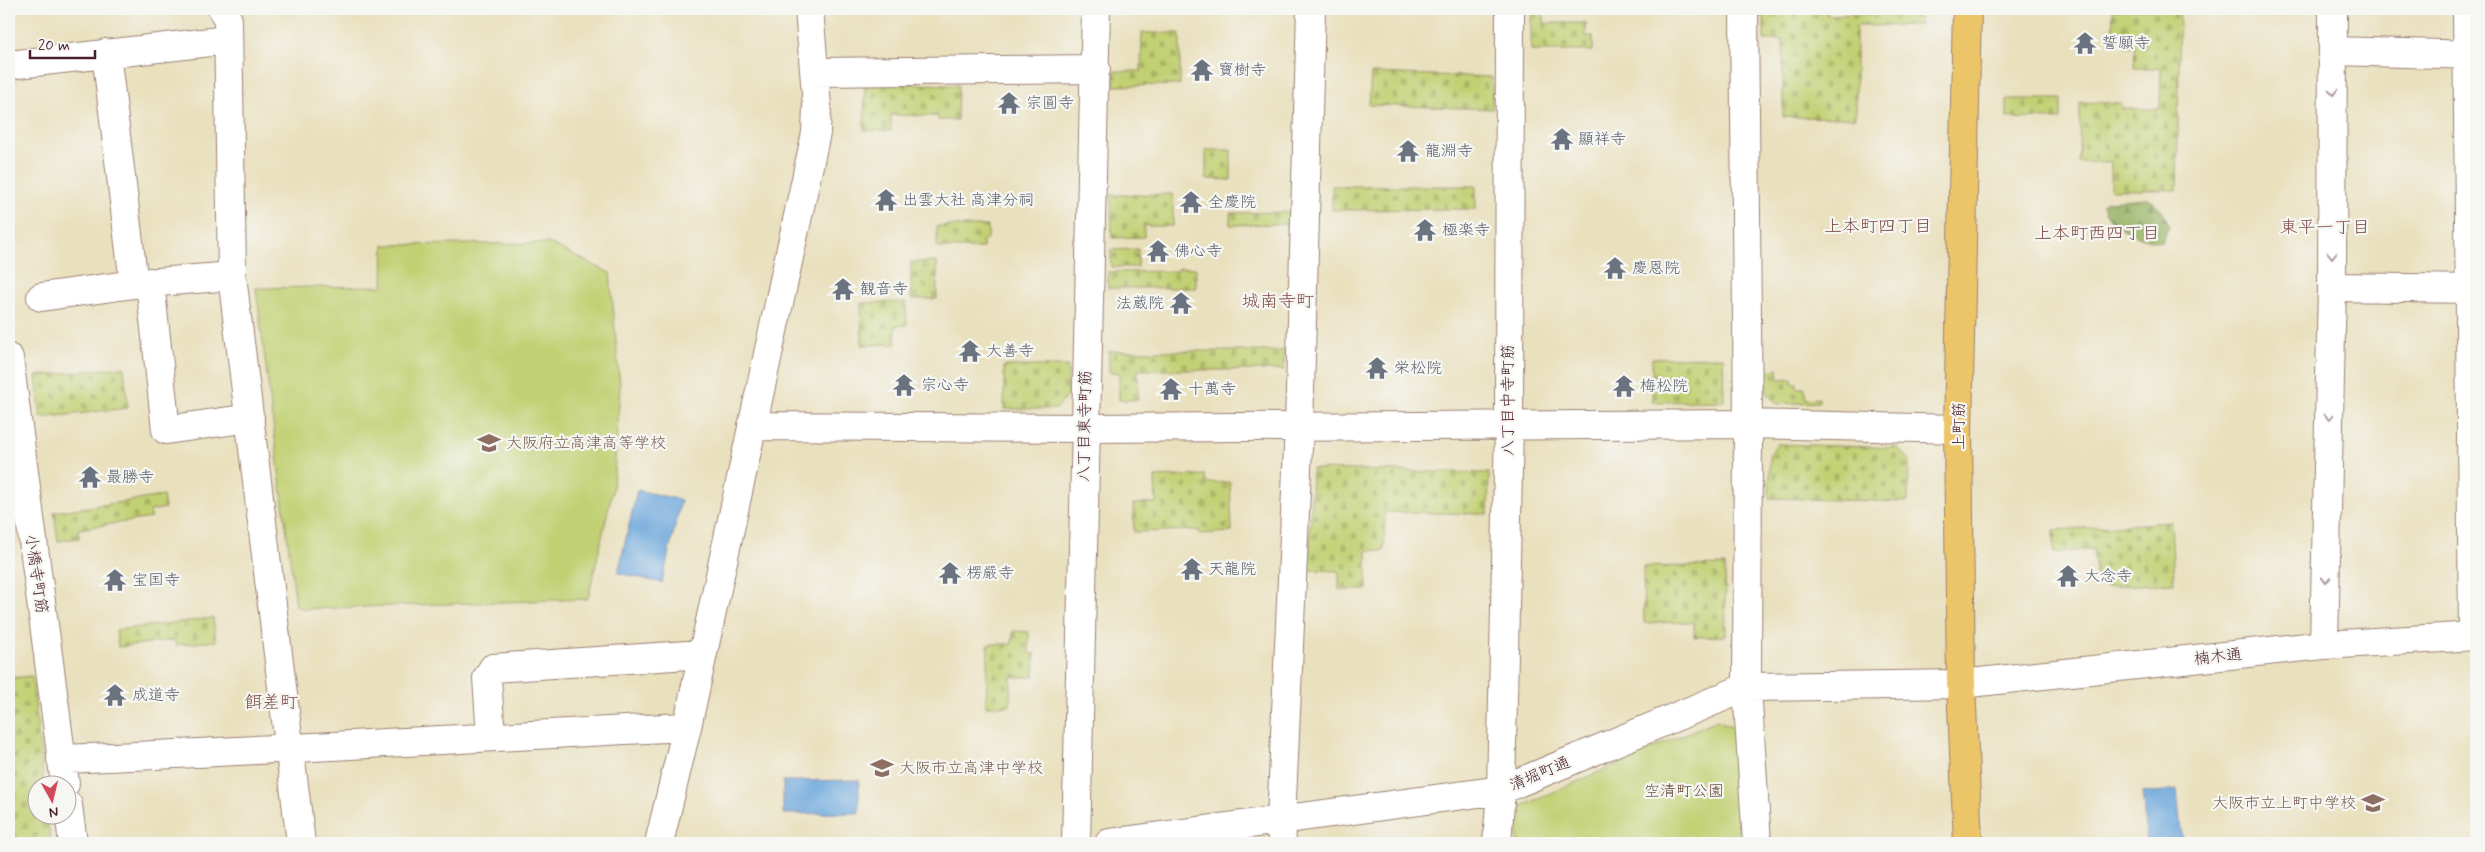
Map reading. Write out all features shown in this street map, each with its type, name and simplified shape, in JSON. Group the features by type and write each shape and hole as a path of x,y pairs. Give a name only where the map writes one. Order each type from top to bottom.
{"main road":[{"name":"上町筋","path":"1967,9 1958,429 1961,684 1968,843"}],"street":[{"path":"222,9 228,20 232,276 289,750 302,843"},
{"path":"659,843 687,727 816,132 817,106 809,9"},
{"name":"八丁目東寺町筋","path":"1076,843 1096,9"},
{"path":"1281,832 1299,425 1311,9"},
{"name":"八丁目中寺町筋","path":"1497,843 1501,790 1508,424 1510,9"},
{"path":"1744,9 1748,424 1747,687 1757,843"},
{"path":"2324,646 2332,287 2333,9"},
{"path":"2467,9 2472,55 2474,636"},
{"path":"9,65 228,40"},
{"path":"2333,51 2472,55"},
{"path":"106,53 166,430 250,418"},
{"path":"815,72 1096,69"},
{"path":"41,297 142,283 232,276"},
{"path":"2332,287 2473,289"},
{"name":"小橋寺町筋","path":"9,358 63,772"},
{"path":"752,426 1085,428 1299,425 1748,424 1958,429"},
{"name":"楠木通","path":"1961,684 2324,646 2474,636"},
{"path":"491,736 487,678 493,668 702,654"},
{"name":"清堀町通","path":"1109,843 1281,832 1501,790 1747,687 1961,684"},
{"path":"63,772 289,750 491,736 687,727"},
{"path":"70,824 73,843"}],"green space":[{"path":"1764,9 1826,9 1827,15 1870,14 1871,9 1920,9 1920,25 1856,26 1856,118 1783,117 1783,40 1764,40"},
{"path":"2113,9 2180,9 2177,190 2111,190 2111,163 2079,162 2080,102 2121,103 2122,109 2160,109 2161,68 2134,68 2135,46 2125,46 2125,39 2112,39"},
{"path":"1531,12 1544,12 1544,23 1586,23 1586,36 1593,36 1593,51 1531,51"},
{"path":"1142,33 1180,33 1180,85 1114,86 1114,71 1141,71"},
{"path":"1371,73 1492,77 1492,109 1369,105"},
{"path":"865,83 958,85 957,120 938,120 938,116 891,115 891,131 864,130"},
{"path":"2007,99 2061,99 2061,119 2007,118"},
{"path":"1206,150 1231,150 1231,180 1206,179"},
{"path":"1332,186 1476,186 1476,209 1332,210"},
{"path":"1173,194 1173,226 1144,226 1144,237 1112,238 1111,195"},
{"path":"2147,198 2161,209 2169,225 2162,242 2145,239 2117,225 2105,212 2103,204 2107,201"},
{"path":"1292,212 1292,224 1230,225 1230,213"},
{"path":"937,226 988,226 988,240 983,240 983,248 937,248"},
{"path":"549,243 610,273 620,387 613,488 588,599 305,609 296,606 256,288 383,286 384,245"},
{"path":"1138,249 1138,267 1111,267 1111,250"},
{"path":"911,262 937,262 937,299 911,299"},
{"path":"1178,268 1196,268 1196,288 1108,288 1108,272 1178,271"},
{"path":"906,302 907,325 895,326 896,344 862,345 861,303"},
{"path":"1109,351 1284,351 1284,370 1138,370 1138,400 1119,400 1119,373 1109,372"},
{"path":"1723,357 1724,401 1652,402 1652,358"},
{"path":"1004,366 1068,366 1068,395 1056,409 1004,409"},
{"path":"124,367 128,408 41,418 36,376"},
{"path":"1778,369 1779,379 1792,378 1792,383 1797,383 1797,388 1805,388 1806,399 1819,398 1819,402 1777,404 1766,392 1765,370"},
{"path":"1777,444 1898,448 1909,459 1908,502 1769,498 1770,454"},
{"path":"1312,469 1489,473 1488,514 1385,512 1384,551 1367,550 1367,590 1339,590 1339,571 1309,570"},
{"path":"1205,475 1206,483 1230,482 1232,532 1199,534 1199,530 1134,532 1133,504 1156,503 1155,477"},
{"path":"163,496 165,508 150,511 151,518 78,529 79,538 58,541 54,512"},
{"path":"2171,522 2174,583 2104,587 2104,581 2097,581 2093,549 2054,553 2054,530"},
{"path":"1725,565 1726,636 1694,637 1694,622 1644,623 1643,567"},
{"path":"213,618 216,641 176,645 174,640 118,647 116,630"},
{"path":"1013,631 1029,632 1029,653 1035,654 1034,677 1011,677 1010,706 986,706 988,644 1012,644"},
{"path":"32,676 43,774 28,774 28,824 48,824 51,843 9,843 9,678"},
{"name":"空清町公園","path":"1717,720 1733,727 1739,843 1517,843 1518,817 1522,806"}],"water":[{"path":"637,490 681,500 662,583 618,573"},
{"path":"859,780 859,813 783,814 783,781"},
{"path":"2177,790 2182,843 2147,843 2142,793"}],"place":[{"name":"誓願寺","path":"2085,43"},
{"name":"寶樹寺","path":"1202,70"},
{"name":"宗圓寺","path":"1009,103"},
{"name":"顯祥寺","path":"1562,139"},
{"name":"龍淵寺","path":"1408,151"},
{"name":"出雲大社 高津分祠","path":"886,200"},
{"name":"全慶院","path":"1191,202"},
{"name":"極楽寺","path":"1425,230"},
{"name":"佛心寺","path":"1158,251"},
{"name":"慶恩院","path":"1615,268"},
{"name":"観音寺","path":"843,289"},
{"name":"法蔵院","path":"1181,303"},
{"name":"大善寺","path":"970,351"},
{"name":"栄松院","path":"1377,368"},
{"name":"宗心寺","path":"904,385"},
{"name":"梅松院","path":"1624,386"},
{"name":"十萬寺","path":"1171,389"},
{"name":"大阪府立高津高等学校","path":"489,443"},
{"name":"最勝寺","path":"90,477"},
{"name":"天龍院","path":"1192,569"},
{"name":"楞嚴寺","path":"950,573"},
{"name":"大念寺","path":"2068,576"},
{"name":"宝国寺","path":"115,580"},
{"name":"成道寺","path":"115,695"},
{"name":"大阪市立高津中学校","path":"882,768"},
{"name":"大阪市立上町中学校","path":"2373,803"}],"district":[{"name":"上本町四丁目","path":"1878,227"},
{"name":"東平一丁目","path":"2325,228"},
{"name":"上本町西四丁目","path":"2097,234"},
{"name":"城南寺町","path":"1278,302"},
{"name":"餌差町","path":"271,703"}]}
